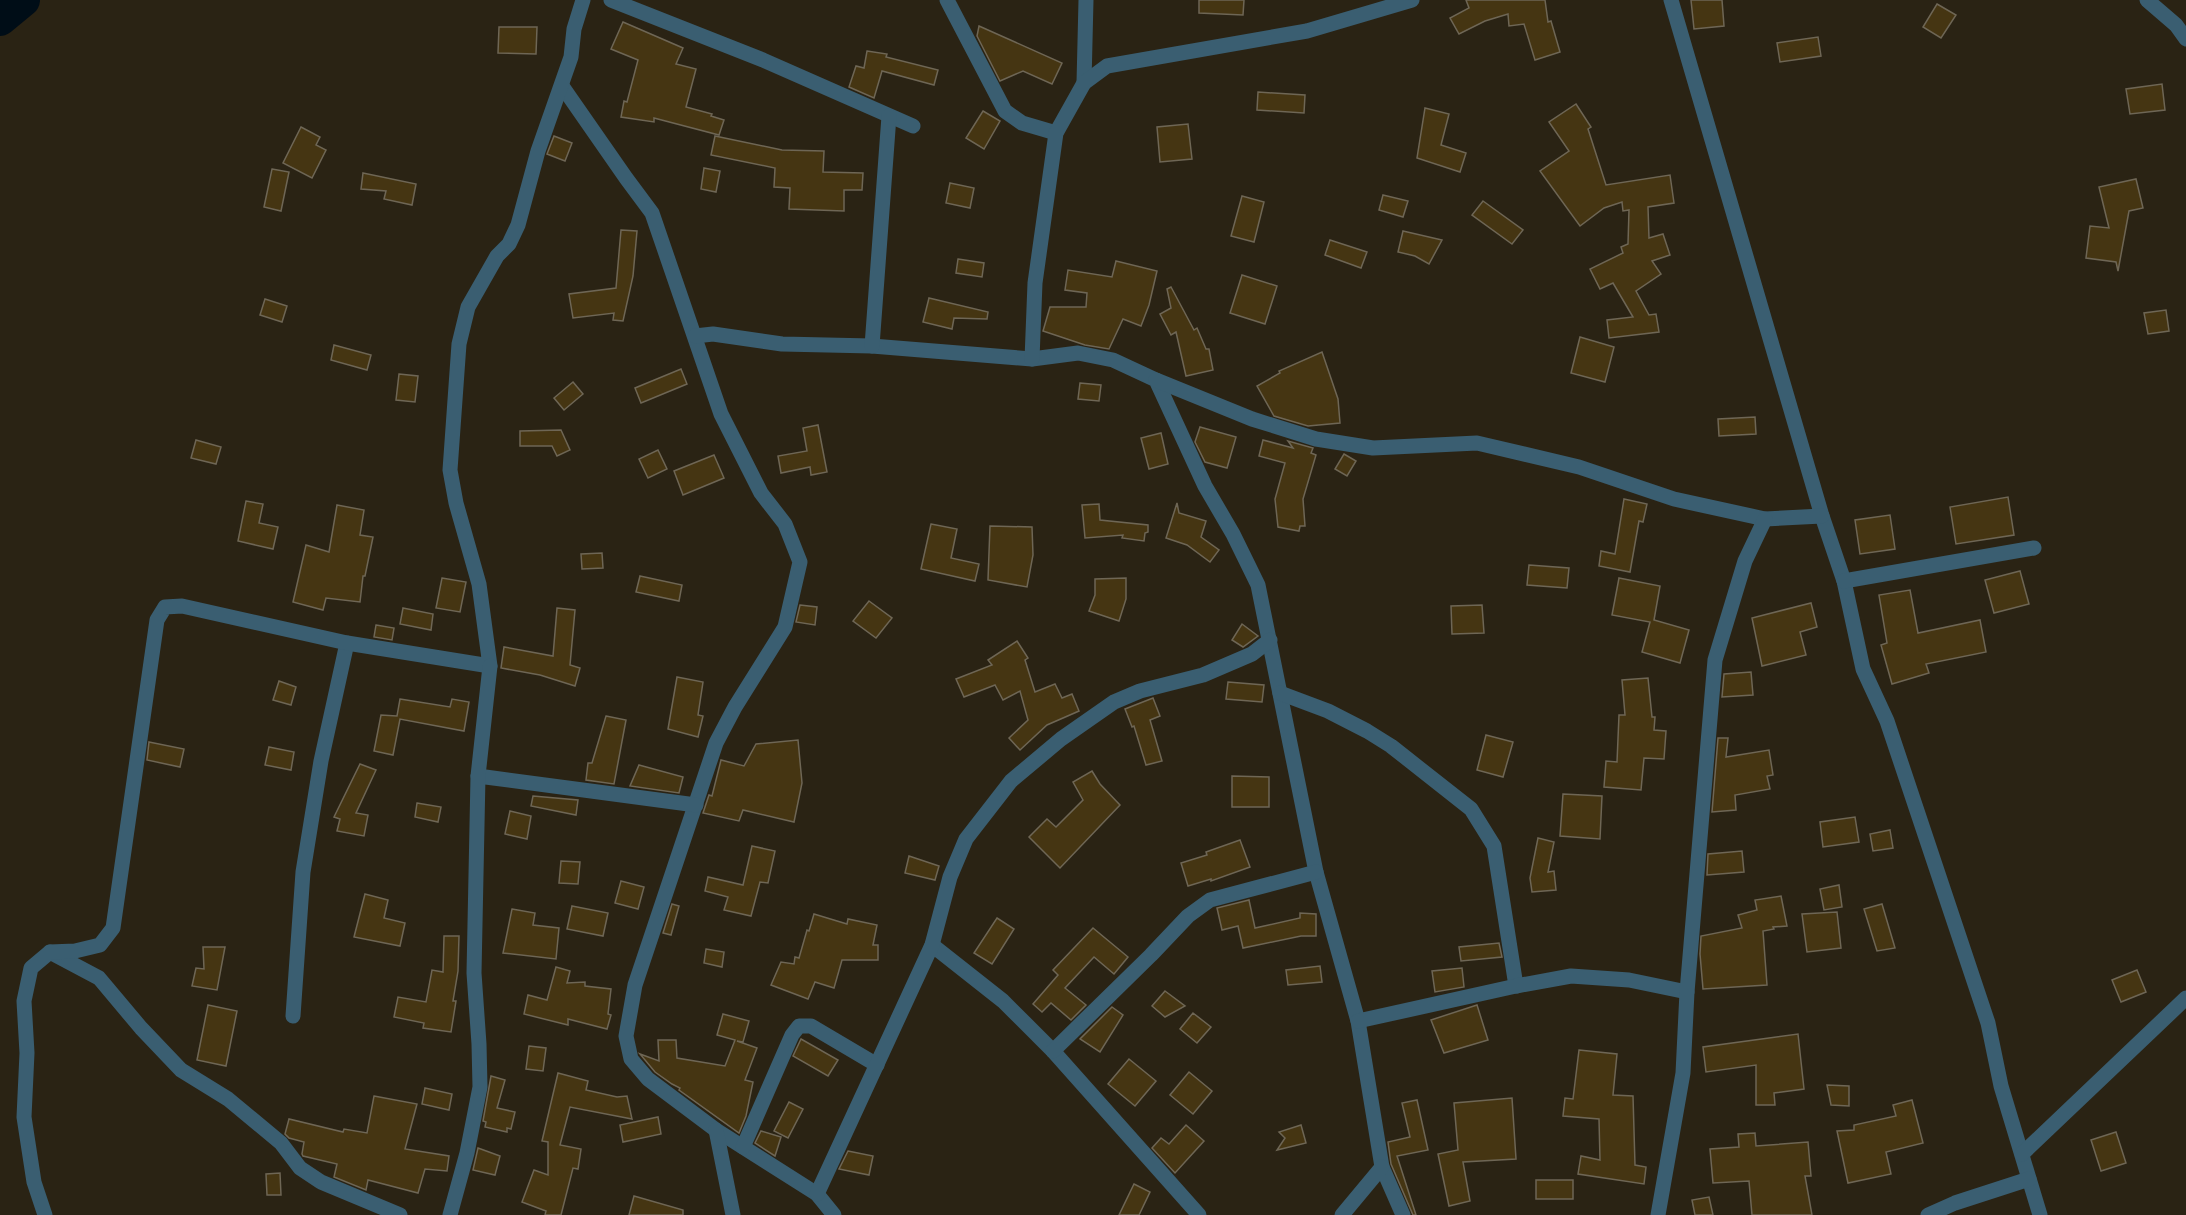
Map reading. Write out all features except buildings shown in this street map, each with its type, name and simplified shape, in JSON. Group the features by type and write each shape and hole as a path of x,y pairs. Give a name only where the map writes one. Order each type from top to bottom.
{"street":[{"path":"450,1215 467,1154 480,1087 474,973 478,776 490,666 479,584 456,503 450,471 459,345 468,307 497,256 509,244 518,225 538,151 571,57 574,29 583,0"},
{"path":"611,0 763,60 913,126"},
{"path":"948,0 1005,111 1022,123 1056,133"},
{"path":"1084,83 1086,0"},
{"path":"1032,359 1035,283 1056,133 1084,83 1107,66 1307,31 1412,0"},
{"path":"1671,0 1822,516 1844,581 1863,669 1887,721 1988,1023 2001,1086 2040,1215"},
{"path":"2147,0 2176,25 2186,39"},
{"path":"562,86 652,213 721,414 761,493 785,524 800,562 785,627 735,707 717,743 635,985 626,1036 631,1059 648,1079 716,1130 817,1194 834,1215"},
{"path":"872,346 889,116"},
{"path":"696,336 713,334 782,344 872,346 1032,359 1078,353 1113,360 1252,419 1316,439 1373,448 1477,443 1579,467 1674,499 1765,519 1822,516"},
{"path":"1156,380 1205,486 1233,534 1258,585 1316,872 1358,1021 1382,1167 1403,1215"},
{"path":"1658,1215 1683,1073 1687,992 1714,660 1745,561 1765,519"},
{"path":"1844,581 2034,548"},
{"path":"45,1215 34,1182 24,1117 27,1053 24,1001 31,968 51,952 75,951 100,945 113,928 157,620 165,607 182,606 347,643 490,666"},
{"path":"817,1194 933,945 950,877 966,839 1011,781 1061,739 1114,702 1140,691 1203,675 1252,654 1270,640"},
{"path":"293,1016 303,872 321,761 347,643"},
{"path":"1280,693 1328,711 1367,731 1391,746 1472,809 1494,846 1516,986"},
{"path":"478,776 696,805"},
{"path":"1053,1051 1188,916 1210,900 1316,872"},
{"path":"933,945 1003,1001 1053,1051 1199,1215"},
{"path":"51,952 99,978 141,1028 181,1070 236,1106 281,1143 300,1167 321,1182 400,1215"},
{"path":"1358,1021 1571,976 1629,980 1687,992"},
{"path":"2022,1154 2186,998"},
{"path":"743,1147 792,1035 799,1026 811,1026 877,1065"},
{"path":"716,1130 733,1215"},
{"path":"1342,1215 1382,1167"},
{"path":"1928,1215 1955,1203 2029,1179"}],"waterway":[{"path":"0,19 23,0"}]}
